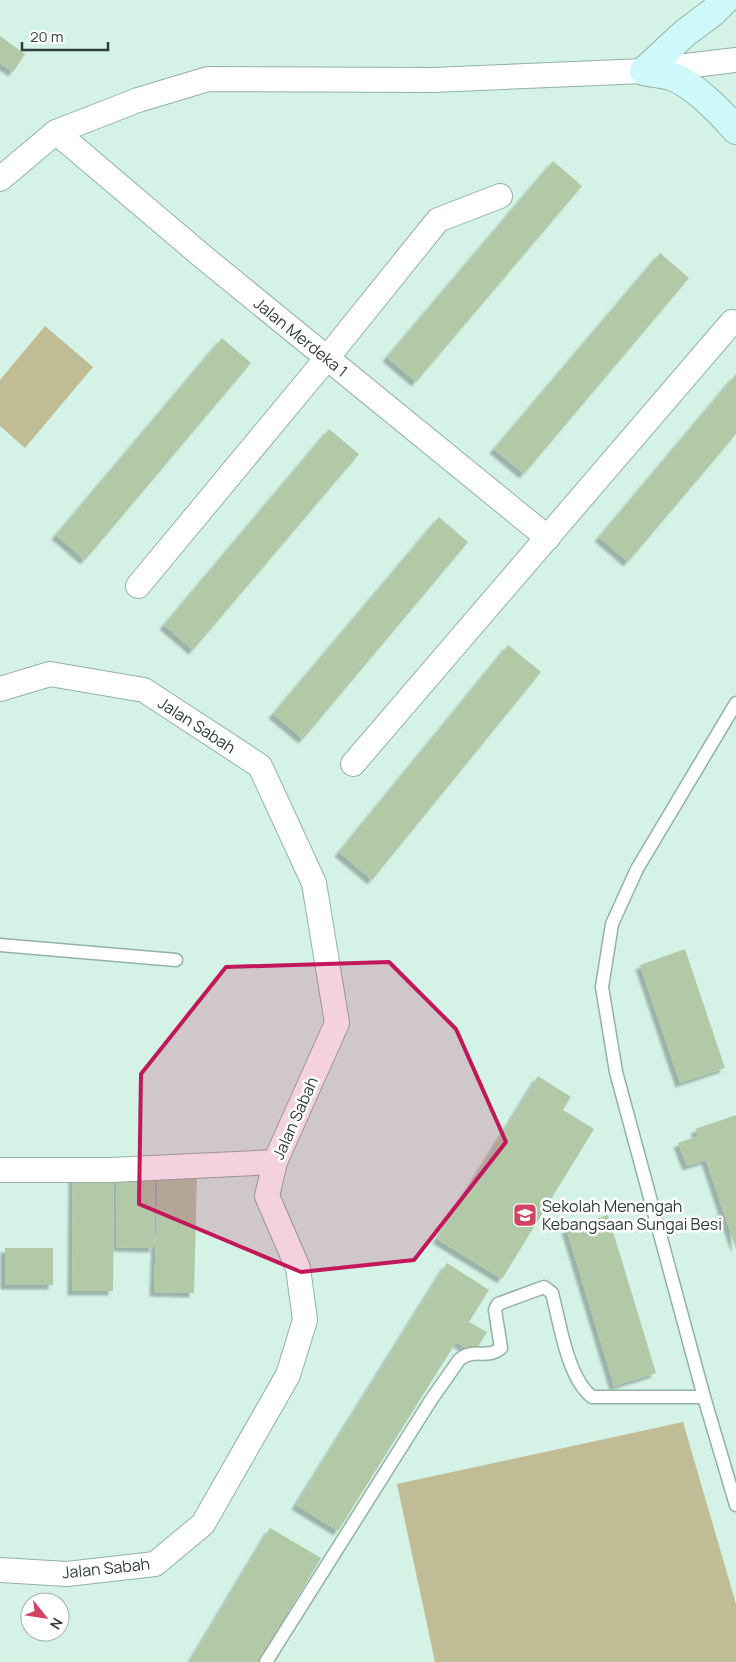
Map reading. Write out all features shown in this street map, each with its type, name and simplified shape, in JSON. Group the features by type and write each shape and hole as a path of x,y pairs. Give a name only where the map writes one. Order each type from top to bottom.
{"street":[{"path":"644,71 685,33 713,12 725,0"},
{"path":"0,179 56,132 138,100 208,79 433,80 644,71 736,60"},
{"path":"644,71 672,77 690,87 724,116 736,130"},
{"name":"Jalan Merdeka 1","path":"56,132 327,358 548,538"},
{"path":"138,586 327,358 438,220 500,196"},
{"path":"353,764 732,322"},
{"name":"Jalan Sabah","path":"0,689 50,674 144,690 260,766 314,883 337,1023 275,1162 266,1196 298,1268 305,1320 288,1375 203,1524 155,1564 67,1574 0,1570"},
{"path":"0,1170 110,1170 275,1162"}],"lane":[{"path":"736,703 637,869 612,924 602,987 616,1072 704,1397 736,1505"},
{"path":"0,945 176,960"},
{"path":"266,1662 430,1400 458,1360 464,1355 471,1353 483,1354 501,1348 496,1310 498,1304 544,1287 550,1290 572,1371 581,1386 592,1397 704,1397"}],"highlighted area":[{"path":"389,962 456,1029 506,1142 414,1260 301,1272 139,1204 141,1074 226,967"}],"shaded area":[{"path":"45,326 93,367 25,448 0,426 0,380"},
{"path":"683,1422 736,1604 736,1662 435,1662 397,1484"}],"building":[{"path":"0,36 25,54 13,72 0,63"},
{"path":"553,161 582,186 416,382 387,357"},
{"path":"660,253 689,278 524,474 494,449"},
{"path":"222,338 251,363 85,560 56,535"},
{"path":"736,374 736,434 628,562 599,537"},
{"path":"329,429 359,454 193,650 164,625"},
{"path":"439,517 468,542 303,739 273,714"},
{"path":"508,645 541,672 372,880 339,852"},
{"path":"685,949 725,1068 680,1083 640,965"},
{"path":"538,1076 571,1097 563,1110 594,1129 502,1279 437,1239"},
{"path":"736,1115 736,1249 706,1160 687,1166 678,1143 698,1136 695,1129"},
{"path":"158,1175 197,1176 194,1293 154,1292"},
{"path":"73,1176 114,1176 113,1291 72,1291"},
{"path":"117,1176 155,1176 154,1248 116,1247"},
{"path":"608,1215 656,1373 614,1386 566,1228"},
{"path":"5,1248 53,1248 53,1285 5,1285"},
{"path":"447,1263 489,1290 469,1322 487,1332 474,1353 456,1342 338,1531 296,1505"},
{"path":"270,1528 321,1558 259,1662 190,1662"}],"place":[{"name":"Sekolah Menengah Kebangsaan Sungai Besi","path":"525,1215"}]}
